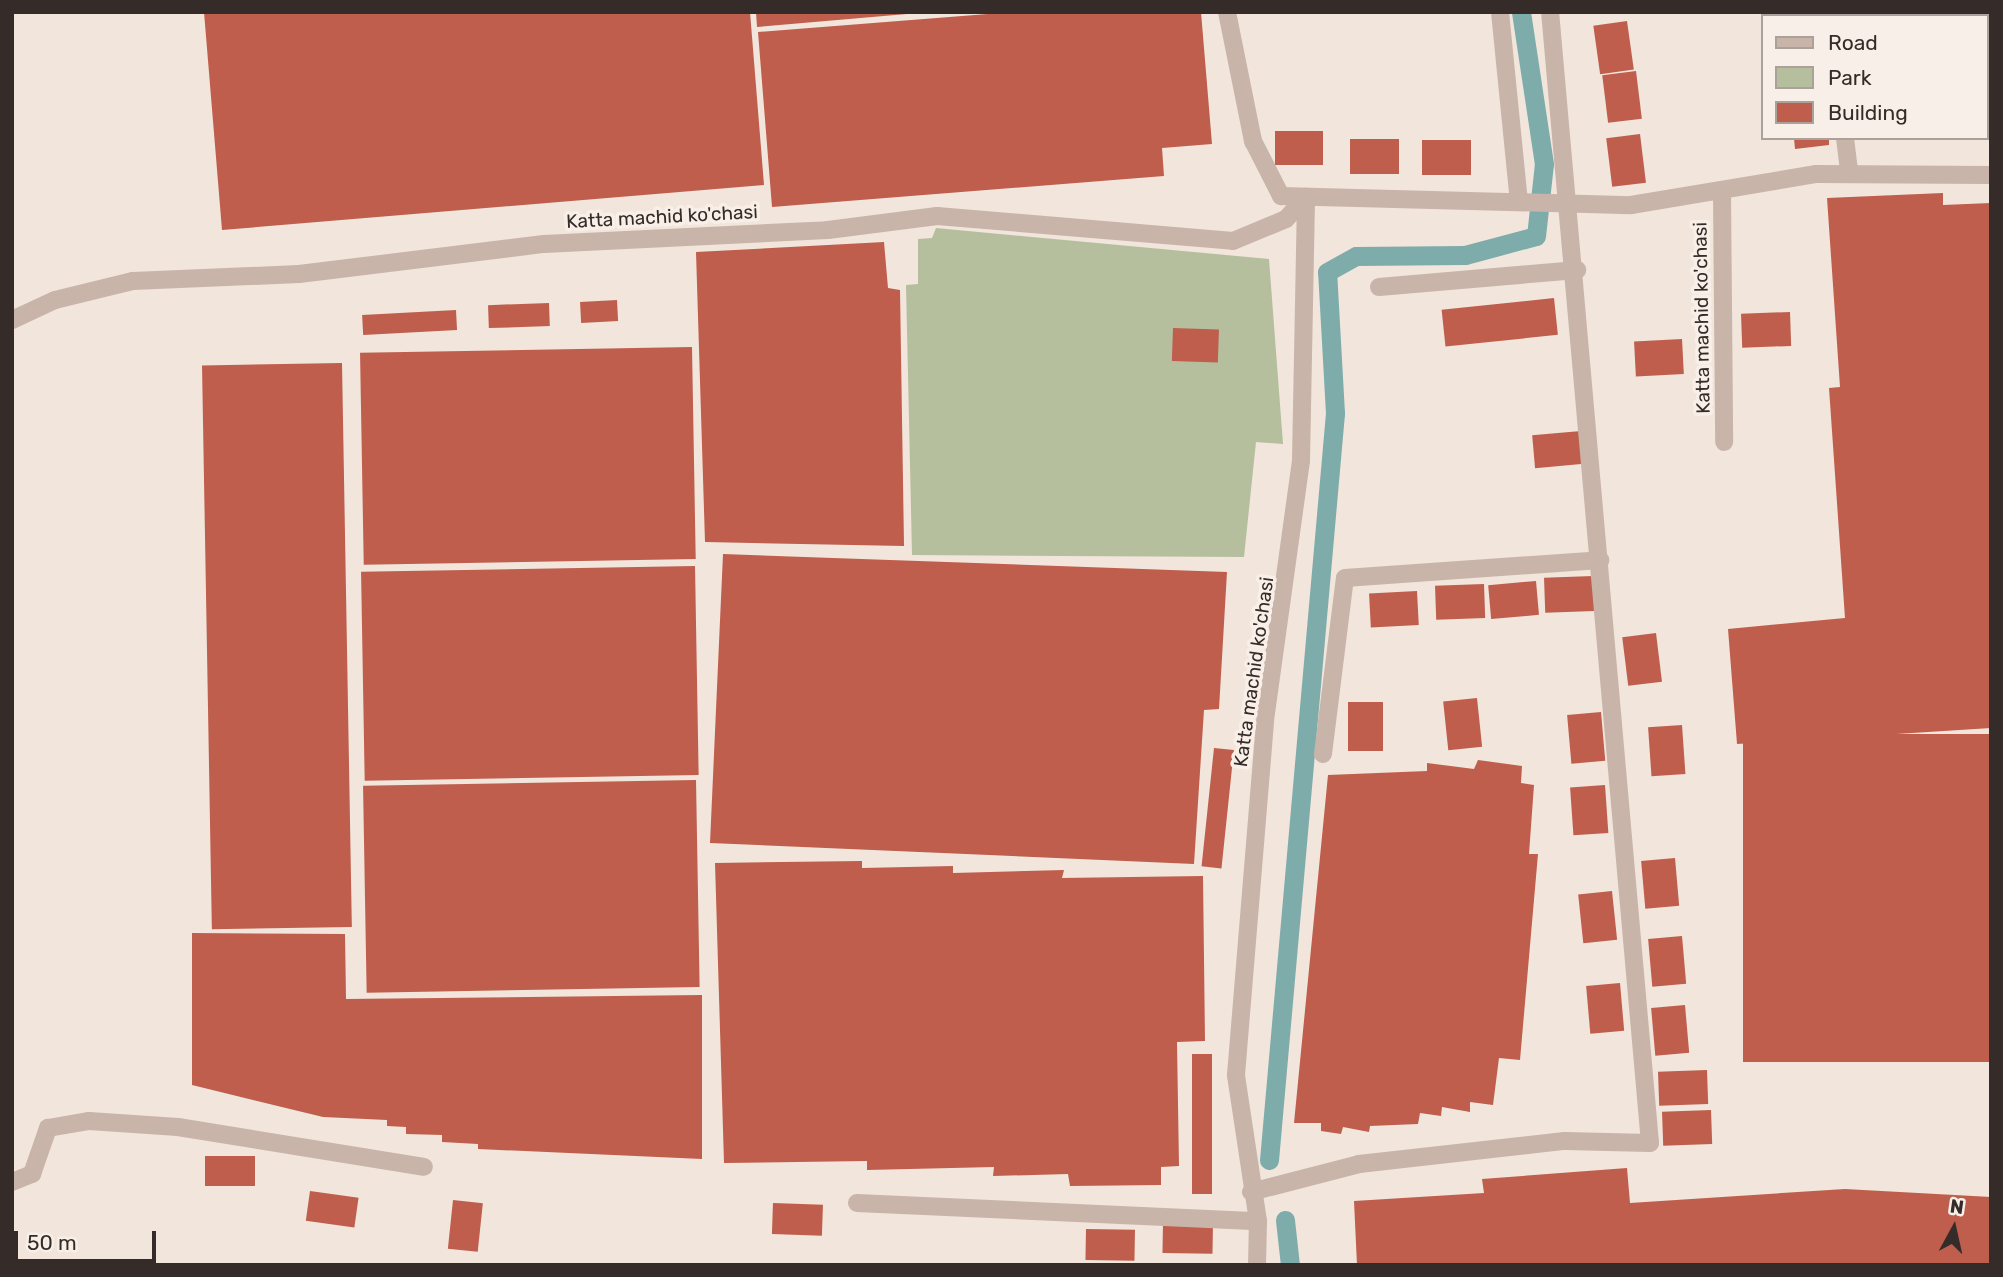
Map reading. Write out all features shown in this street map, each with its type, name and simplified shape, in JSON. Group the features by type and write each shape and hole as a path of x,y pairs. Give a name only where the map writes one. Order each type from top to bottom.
{"street":[{"path":"1227,12 1253,141 1281,196 1519,201 1500,12"},
{"path":"1251,1192 1359,1164 1564,1142 1650,1143 1572,206 1550,12"},
{"path":"1845,140 1849,172"},
{"name":"Katta machid ko'chasi","path":"1519,201 1572,206 1722,193 1849,172 1991,175"},
{"name":"Katta machid ko'chasi","path":"1722,193 1724,442"},
{"name":"Katta machid ko'chasi","path":"12,320 55,300 133,281 299,274 544,244 828,230 937,216 1233,241 1286,219 1306,197"},
{"name":"Katta machid ko'chasi","path":"1257,1265 1258,1221 1251,1192 1236,1075 1266,713 1301,460 1306,197"},
{"path":"1379,287 1577,270"},
{"path":"1323,754 1345,578 1600,560"},
{"path":"12,1182 32,1174 48,1128 89,1121 178,1127 424,1167"},
{"path":"857,1203 1258,1221"}],"green space":[{"path":"936,228 1269,259 1283,444 1256,442 1244,557 912,555 906,285 918,284 918,239 932,238"}],"building":[{"path":"204,12 750,12 764,185 222,230"},
{"path":"756,12 907,12 907,14 757,27"},
{"path":"1013,12 1201,12 1212,144 1162,148 1164,176 772,207 758,32"},
{"path":"1627,21 1634,70 1600,74 1593,26"},
{"path":"1636,71 1642,119 1608,123 1602,75"},
{"path":"1275,131 1323,131 1323,165 1275,165"},
{"path":"1640,134 1646,183 1612,187 1606,138"},
{"path":"1350,139 1399,139 1399,174 1350,174"},
{"path":"1422,140 1471,140 1471,175 1422,175"},
{"path":"1794,140 1829,140 1829,145 1795,149"},
{"path":"1943,193 1943,205 1991,203 1991,728 1737,744 1728,629 1845,618 1829,388 1840,387 1827,198"},
{"path":"884,242 888,288 900,290 904,546 705,542 696,252"},
{"path":"1554,298 1558,335 1445,347 1442,310"},
{"path":"617,300 618,321 581,323 580,302"},
{"path":"549,303 550,326 489,328 488,305"},
{"path":"456,310 457,330 363,335 362,315"},
{"path":"1790,312 1791,346 1742,348 1741,314"},
{"path":"1173,328 1219,330 1218,363 1172,361"},
{"path":"1682,339 1684,374 1636,376 1634,342"},
{"path":"692,347 696,559 364,565 360,353"},
{"path":"342,363 352,927 212,929 202,365"},
{"path":"1581,431 1584,464 1535,468 1532,435"},
{"path":"723,554 1227,572 1219,709 1204,710 1194,864 710,843"},
{"path":"695,566 699,775 365,781 361,572"},
{"path":"1593,576 1594,611 1545,613 1544,578"},
{"path":"1536,581 1539,615 1491,619 1488,585"},
{"path":"1484,584 1485,618 1436,620 1435,586"},
{"path":"1417,591 1419,625 1371,627 1369,594"},
{"path":"1656,633 1662,682 1628,686 1622,637"},
{"path":"1477,698 1482,747 1448,750 1443,702"},
{"path":"1348,702 1383,702 1383,751 1348,751"},
{"path":"1601,712 1605,761 1571,764 1567,715"},
{"path":"1682,725 1685,774 1652,776 1648,727"},
{"path":"1743,734 1991,734 1991,1062 1743,1062"},
{"path":"1214,748 1234,750 1221,868 1202,866"},
{"path":"1478,760 1522,766 1521,783 1534,785 1529,854 1538,854 1520,1060 1499,1058 1493,1105 1470,1102 1470,1112 1442,1107 1441,1116 1420,1113 1418,1124 1370,1126 1369,1132 1343,1127 1341,1134 1321,1131 1321,1123 1294,1123 1328,775 1427,771 1427,763 1474,769"},
{"path":"696,780 700,987 367,993 363,786"},
{"path":"1605,785 1608,833 1573,835 1570,787"},
{"path":"1675,858 1679,906 1645,909 1641,861"},
{"path":"862,861 862,868 953,866 953,873 1064,870 1062,878 1203,876 1205,1041 1177,1042 1179,1166 1161,1167 1161,1185 1070,1186 1068,1174 993,1176 994,1167 867,1170 867,1161 724,1163 715,863"},
{"path":"1612,891 1617,940 1583,943 1578,895"},
{"path":"192,933 345,934 346,999 702,995 702,1159 478,1149 478,1144 442,1142 442,1135 406,1134 406,1127 387,1126 387,1120 323,1117 192,1085"},
{"path":"1682,936 1686,984 1652,987 1648,939"},
{"path":"1620,983 1624,1031 1590,1034 1586,986"},
{"path":"1685,1005 1689,1053 1655,1056 1651,1008"},
{"path":"1192,1054 1212,1054 1212,1194 1192,1194"},
{"path":"1707,1070 1708,1104 1659,1106 1658,1072"},
{"path":"1711,1110 1712,1144 1663,1146 1662,1112"},
{"path":"205,1156 255,1156 255,1186 205,1186"},
{"path":"1627,1168 1630,1203 1845,1189 1991,1197 1991,1265 1357,1265 1354,1201 1484,1193 1482,1179"},
{"path":"310,1191 359,1198 354,1228 306,1221"},
{"path":"453,1200 483,1203 478,1252 448,1249"},
{"path":"773,1203 823,1205 822,1236 772,1234"},
{"path":"1163,1223 1213,1224 1212,1254 1162,1253"},
{"path":"1086,1229 1135,1230 1134,1261 1085,1260"}],"waterway":[{"path":"1269,1160 1335,413 1327,272 1356,256 1465,255 1536,236 1544,164 1521,12"},
{"path":"1285,1220 1290,1265"}]}
